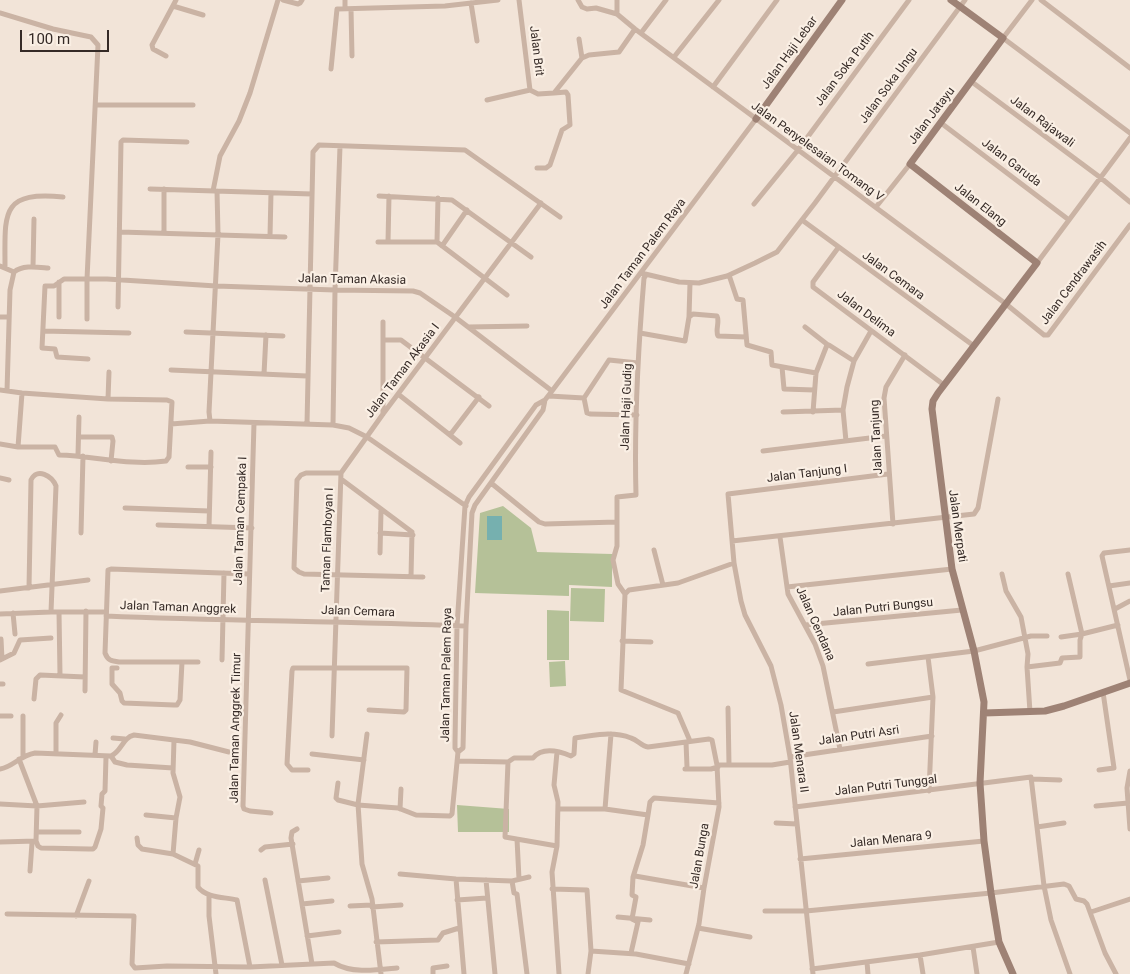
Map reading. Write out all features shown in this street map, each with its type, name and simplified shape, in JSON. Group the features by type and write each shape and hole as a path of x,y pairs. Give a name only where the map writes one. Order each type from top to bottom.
{"street":[{"path":"166,56 152,47 161,26 176,0"},
{"path":"207,421 212,372 218,234 215,191 220,156 239,122 250,93 278,0"},
{"path":"283,0 298,4 302,0"},
{"path":"345,0 348,9 352,56"},
{"path":"331,69 337,9 498,0"},
{"name":"Jalan Brit","path":"519,0 530,90 538,94 554,93 582,58"},
{"path":"578,0 582,7 587,9 596,8 617,14 617,0"},
{"path":"641,33 666,0"},
{"path":"674,57 719,0"},
{"path":"713,87 776,0"},
{"name":"Jalan Haji Lebar","path":"756,119 842,0"},
{"name":"Jalan Soka Putih","path":"754,204 798,150 909,0"},
{"path":"951,0 963,3 1003,38 1130,133"},
{"path":"1003,38 1032,0"},
{"path":"1041,0 1130,68"},
{"path":"471,3 477,41"},
{"name":"Jalan Soka Ungu","path":"729,275 777,252 835,177 963,3"},
{"path":"173,6 203,15"},
{"path":"0,13 53,29 91,37 98,45 86,319"},
{"name":"Jalan Penyelesaian Tomang V","path":"617,14 1006,304"},
{"path":"579,39 582,58 588,55 619,52 635,29"},
{"name":"Jalan Jatayu","path":"876,207 972,82 1003,38"},
{"name":"Jalan Rajawali","path":"972,82 1101,178 1130,202"},
{"path":"487,100 530,90"},
{"path":"537,168 546,168 550,165 562,130 570,124 568,94 566,92 554,93"},
{"path":"96,105 193,105"},
{"name":"Jalan Taman Palem Raya","path":"549,396 536,404 469,497 465,506 457,626 455,748 458,752 463,748 466,626 472,513 475,505 544,410 549,396 643,274 756,119"},
{"name":"Jalan Garuda","path":"941,122 1069,220"},
{"name":"Jalan Merpati","path":"1013,974 999,942 991,893 984,841 980,783 984,714 982,689 952,569 932,409 933,401 1130,138"},
{"path":"118,308 120,142 123,140 187,142"},
{"path":"307,424 313,152 315,148 319,145 464,150 560,217"},
{"path":"333,425 340,146"},
{"name":"Jalan Elang","path":"910,164 1037,264"},
{"path":"150,189 312,194"},
{"path":"164,190 164,233"},
{"path":"270,236 271,193"},
{"path":"14,272 2,266 8,210 23,198 33,196 64,197"},
{"path":"379,196 452,200 531,257"},
{"path":"388,242 389,196"},
{"path":"438,198 440,244"},
{"name":"Jalan Taman Akasia I","path":"367,437 541,203"},
{"path":"440,244 467,210"},
{"path":"33,267 34,219"},
{"name":"Jalan Cemara","path":"802,220 974,346"},
{"name":"Jalan Cendrawasih","path":"1006,304 1044,335 1048,335 1130,225"},
{"path":"120,232 285,237"},
{"path":"378,242 440,244 507,295"},
{"name":"Jalan Delima","path":"838,248 813,282 813,287 944,385"},
{"path":"7,392 10,290 14,272 18,269 33,267 48,268"},
{"path":"643,274 690,283 729,275 736,299 743,300 747,345 771,352 771,364 816,373"},
{"name":"Jalan Haji Gudig","path":"617,522 617,497 636,495 635,457 643,274"},
{"name":"Jalan Taman Akasia","path":"59,282 64,279 118,279 216,286 417,291 456,317 549,396"},
{"path":"59,282 59,317"},
{"path":"59,282 54,286 45,286 44,288 42,348 55,349 57,357 88,359"},
{"path":"640,333 686,341 690,283"},
{"path":"689,317 693,314 717,316 718,336 746,337"},
{"path":"0,317 9,317"},
{"path":"383,322 383,414"},
{"path":"468,327 527,326"},
{"path":"805,327 828,345 854,361"},
{"path":"43,331 129,333"},
{"path":"846,441 843,410 854,361 871,331"},
{"path":"186,332 283,336"},
{"path":"264,374 266,335"},
{"path":"383,340 401,340 489,406"},
{"path":"813,412 816,373 828,345"},
{"name":"Jalan Tanjung","path":"893,524 888,474 885,391 905,356"},
{"path":"637,416 587,413 584,398 609,360 638,363"},
{"path":"782,367 784,389 814,390"},
{"path":"171,370 307,376"},
{"path":"108,399 109,372"},
{"path":"0,390 108,399 170,400 172,402 169,457 166,461 110,461 59,455 55,447 18,447 0,444"},
{"path":"18,447 22,393"},
{"path":"398,394 460,443"},
{"path":"549,396 584,398"},
{"path":"450,435 478,398"},
{"path":"732,541 972,515 978,511 998,399"},
{"path":"783,412 843,410"},
{"path":"79,417 81,533"},
{"path":"171,424 207,421 254,422 333,425 349,428 367,437 465,506 472,513"},
{"name":"Jalan Taman Cempaka I","path":"249,620 254,422"},
{"path":"763,451 886,436"},
{"path":"80,437 112,437 110,461"},
{"name":"Taman Flamboyan I","path":"332,736 341,473 367,437"},
{"path":"511,440 518,446"},
{"path":"209,527 211,452"},
{"path":"188,467 211,467"},
{"path":"341,473 306,473 300,475 297,480 294,568 298,572 423,577"},
{"path":"29,588 30,480 36,474 46,475 56,484 52,612"},
{"name":"Jalan Tanjung I","path":"728,494 888,474"},
{"path":"0,478 9,480"},
{"path":"341,480 412,532 411,577"},
{"path":"457,761 508,762 514,758 533,758 541,751 573,755 575,738 599,734 633,738 648,747 688,742 678,714 621,690 624,594 618,584 613,560 617,546 617,522 538,522 491,484"},
{"name":"Jalan Menara II","path":"728,494 734,563 741,602 745,615 771,666 781,705 790,759 813,971"},
{"path":"125,508 209,510"},
{"path":"380,553 381,511"},
{"path":"158,525 252,528"},
{"path":"380,533 413,535"},
{"name":"Jalan Cendana","path":"780,537 790,599 805,625 823,666 840,749"},
{"path":"654,550 663,585"},
{"path":"984,714 1030,712 1064,706 1130,681 1102,556 1104,553 1130,550"},
{"path":"624,594 629,590 678,583 734,563"},
{"path":"198,662 110,661 105,653 102,613 107,572 109,569 249,574"},
{"path":"787,587 952,569"},
{"path":"222,660 224,573"},
{"path":"1002,574 1006,591 1021,617 1028,654 1030,712"},
{"path":"1027,667 1060,663 1062,658 1080,656 1082,634 1068,574"},
{"path":"0,591 88,580"},
{"path":"1109,586 1130,583"},
{"path":"1115,610 1130,601"},
{"name":"Jalan Putri Bungsu","path":"805,625 962,610"},
{"path":"85,691 86,611"},
{"name":"Jalan Taman Anggrek","path":"0,614 86,611 249,620"},
{"path":"59,612 60,675"},
{"path":"14,614 15,634"},
{"name":"Jalan Cemara","path":"249,620 466,626"},
{"name":"Jalan Taman Anggrek Timur","path":"249,620 243,806 244,809 250,811 271,813"},
{"path":"1061,637 1118,625"},
{"path":"868,664 974,651 1038,635 1047,636"},
{"path":"1,639 1,660 14,653 20,640 51,638"},
{"path":"1122,644 1130,641"},
{"path":"622,642 651,642"},
{"path":"928,657 933,697 929,791"},
{"path":"117,668 112,668 112,684 120,693 122,702 177,705 180,700 182,662"},
{"path":"308,770 292,770 287,764 292,671 295,667 407,668 406,710 404,712 369,710"},
{"path":"34,699 36,679 40,675 85,677"},
{"path":"1099,770 1114,768 1103,692"},
{"path":"832,712 933,697"},
{"path":"728,708 729,765"},
{"path":"56,753 56,723 60,715"},
{"path":"0,716 11,716"},
{"path":"23,716 21,758 37,806 37,832 30,871"},
{"path":"367,734 358,805 362,864 372,906 381,972"},
{"path":"605,809 611,734"},
{"path":"113,738 126,739 134,735 190,742 229,752"},
{"name":"Jalan Putri Asri","path":"688,742 686,768 711,769 717,766 729,765 772,766 790,759 840,749 932,736"},
{"path":"0,769 35,753 109,756 118,752 126,739"},
{"path":"172,854 180,796 173,768 174,740"},
{"name":"Jalan Bunga","path":"686,974 698,928 719,803 717,766 712,740 688,742"},
{"path":"95,756 96,742"},
{"path":"338,783 336,795 338,800 358,805 400,809 416,815 450,816 452,814 458,752"},
{"path":"557,752 554,785 558,808 557,846 552,872 552,890 559,974"},
{"path":"312,754 364,760"},
{"path":"109,756 115,762 127,765 173,768"},
{"path":"0,842 34,842 42,848 89,849 95,847 101,829 102,794 105,791 109,756"},
{"path":"508,762 505,837 557,846"},
{"path":"1130,770 1127,788 1130,829"},
{"name":"Jalan Putri Tunggal","path":"795,807 1026,777 1060,780"},
{"path":"1032,779 1044,886 1051,920 1070,974"},
{"path":"400,809 401,790"},
{"path":"632,919 636,897 632,895 635,876 644,845 650,802 654,798 719,803"},
{"path":"0,804 37,806 84,802"},
{"path":"1096,806 1129,805"},
{"path":"558,808 605,809 648,815"},
{"path":"146,815 176,818"},
{"path":"776,823 797,824"},
{"path":"1037,827 1064,823"},
{"path":"298,829 291,834 312,964"},
{"path":"37,832 78,832"},
{"path":"137,838 140,848 172,854 195,864 198,870 198,889 209,895 237,900 250,966"},
{"path":"517,839 519,879"},
{"name":"Jalan Menara 9","path":"800,859 984,841"},
{"path":"261,850 265,847 293,844"},
{"path":"195,864 199,850"},
{"path":"400,874 512,881 529,877"},
{"path":"635,876 704,888"},
{"path":"298,881 328,878"},
{"path":"456,879 464,974"},
{"path":"265,880 282,966"},
{"path":"486,880 495,974"},
{"path":"76,916 89,881"},
{"path":"512,881 514,894 517,894 527,974"},
{"path":"765,911 806,911 1066,884 1076,899 1084,901 1091,912 1105,953 1116,974"},
{"path":"552,890 587,890 591,951 588,974"},
{"path":"209,895 209,916 216,974"},
{"path":"457,900 487,898"},
{"path":"1091,912 1130,899"},
{"path":"302,904 332,901"},
{"path":"350,906 401,905"},
{"path":"7,914 134,916 132,964 135,968 166,966 282,966 334,963 339,967 381,972 397,968"},
{"path":"618,917 650,920"},
{"path":"631,953 638,922 632,919"},
{"path":"376,942 438,940 442,933 459,928"},
{"path":"698,928 750,937"},
{"path":"307,936 339,932"},
{"path":"813,971 999,942"},
{"path":"973,947 977,974"},
{"path":"591,951 631,953 688,964"},
{"path":"920,955 923,974"},
{"path":"867,962 868,974"},
{"path":"432,974 433,968 447,966"},
{"path":"339,967 340,974"}],"green space":[{"path":"503,506 531,528 537,552 612,554 612,587 569,585 569,596 475,593 480,513"},
{"path":"571,588 605,589 604,622 570,621"},
{"path":"547,610 569,611 569,660 547,660"},
{"path":"565,661 566,686 550,687 549,662"},
{"path":"457,805 509,809 509,832 458,832"}],"water":[{"path":"487,516 502,516 502,540 487,540"}]}
